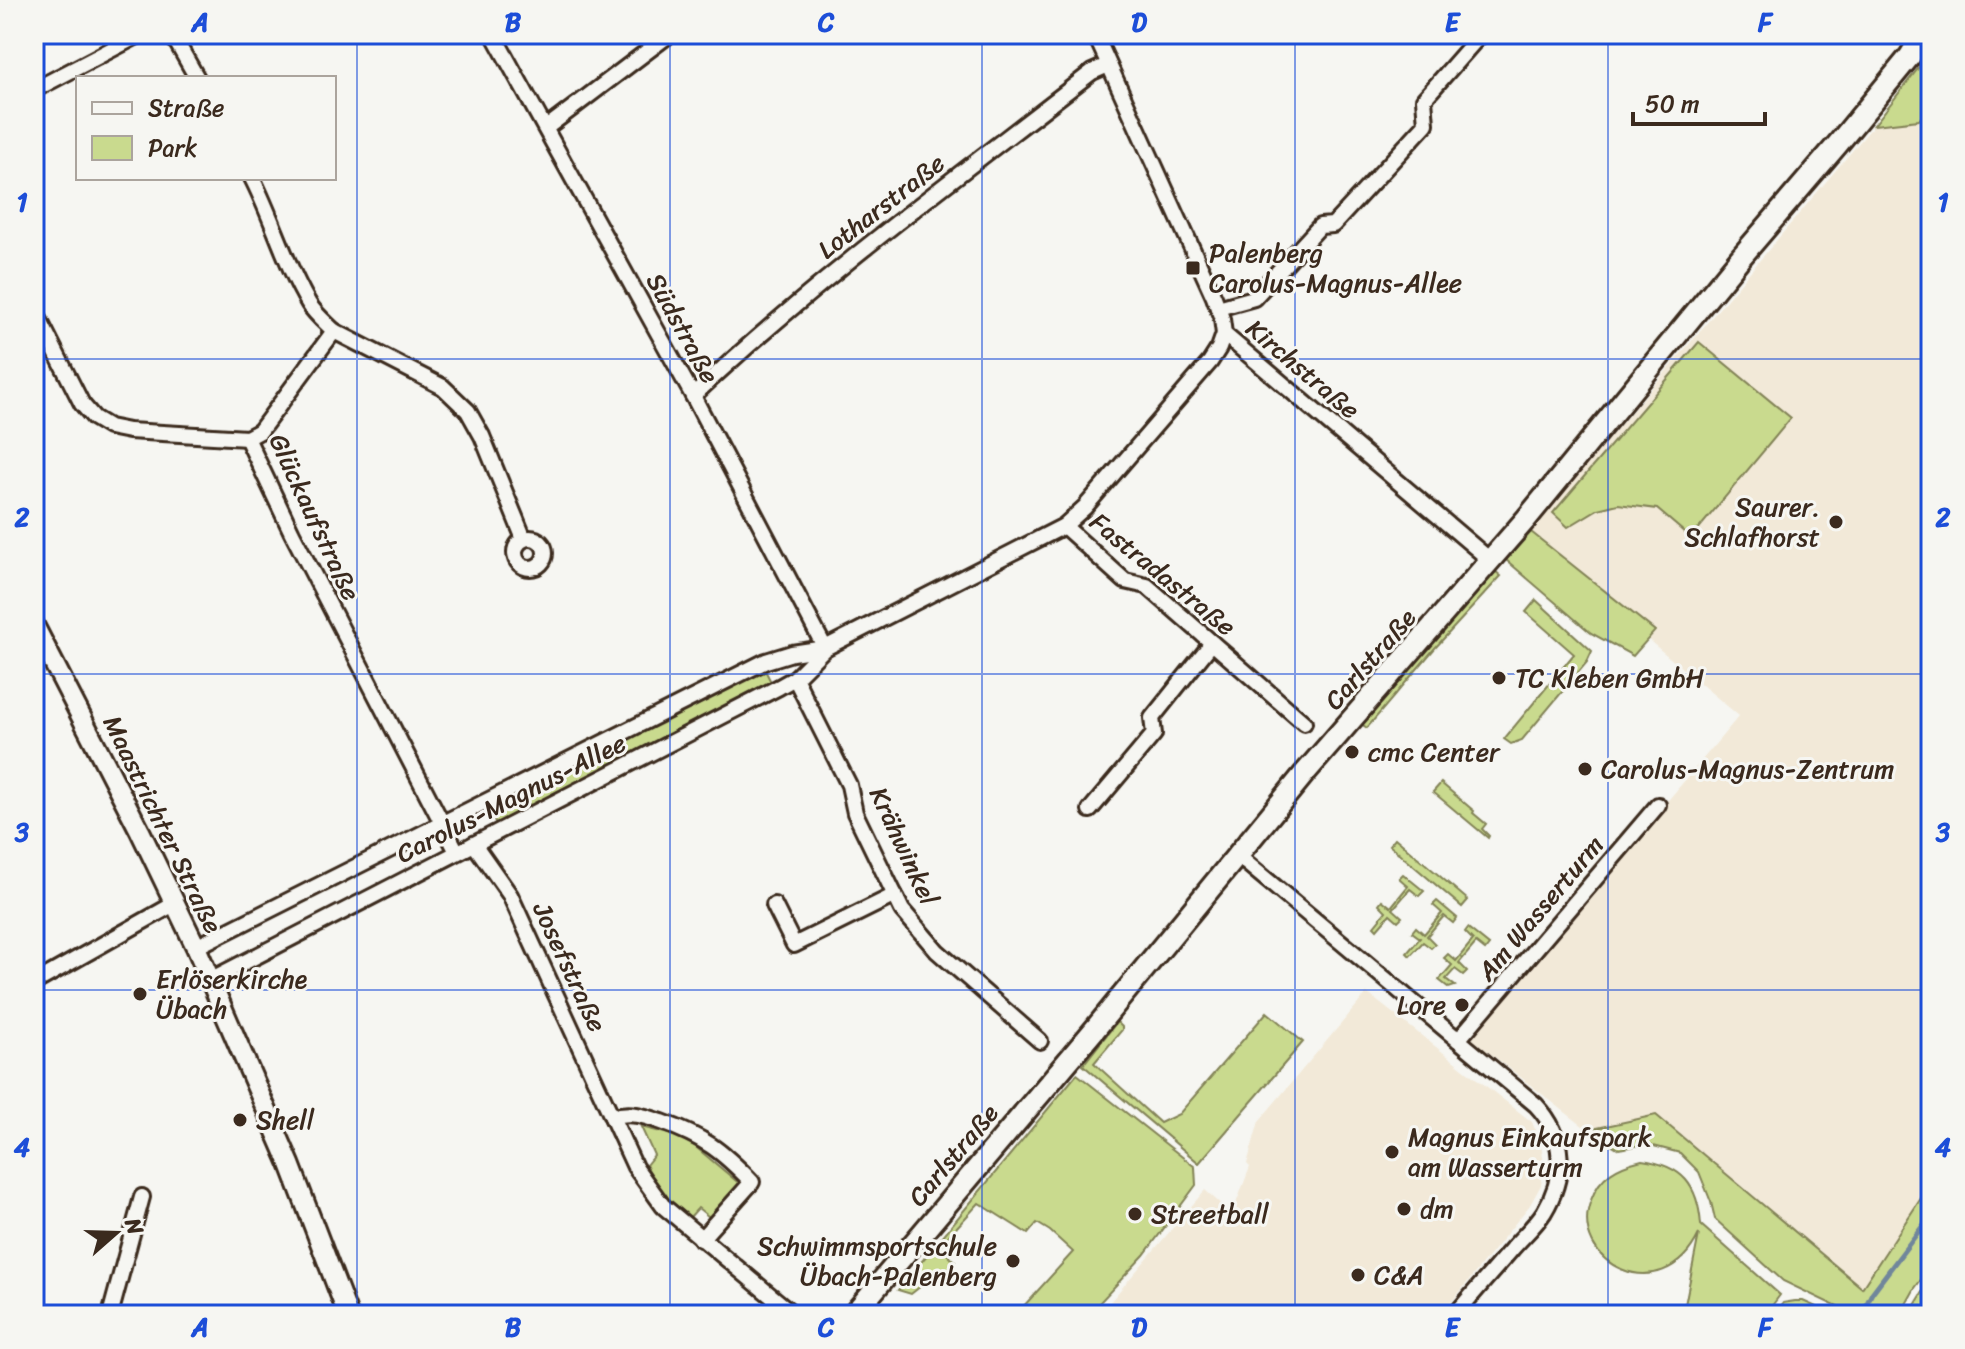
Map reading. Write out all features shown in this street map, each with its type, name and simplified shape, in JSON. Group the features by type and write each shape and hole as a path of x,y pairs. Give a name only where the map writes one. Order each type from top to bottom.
{"main road":[{"name":"Carlstraße","path":"853,1315 1837,145 1910,56 1923,34"}],"street":[{"path":"34,90 141,34"},
{"path":"172,34 196,76"},
{"name":"Südstraße","path":"493,34 693,396 825,648"},
{"path":"546,128 670,34"},
{"name":"Kirchstraße","path":"1095,34 1218,308 1224,334 1490,560"},
{"path":"1218,308 1254,298 1320,226 1333,225 1426,124 1424,99 1481,34"},
{"name":"Lotharstraße","path":"693,396 790,308 1092,72 1108,65"},
{"path":"253,180 268,209 285,259 310,306 334,331 443,387 468,411 482,436 524,539"},
{"path":"34,309 82,404 102,423 129,431 247,438"},
{"name":"Glückaufstraße","path":"334,331 260,431 247,438 292,533 457,852"},
{"name":"Carolus-Magnus-Allee","path":"210,980 795,678 825,648 1064,526 1085,507 1210,362 1224,334"},
{"name":"Fastradastraße","path":"1064,526 1125,581 1147,586 1304,723"},
{"name":"Maastrichter Straße","path":"34,625 39,647 140,831 196,947 298,1183 348,1315"},
{"path":"1090,810 1154,734 1152,718 1212,643"},
{"name":"Carolus-Magnus-Allee","path":"196,947 766,661 825,648"},
{"name":"Krähwinkel","path":"795,678 849,785 857,816 902,910 937,951 1040,1041"},
{"name":"Am Wasserturm","path":"1458,1040 1658,805"},
{"name":"Josefstraße","path":"474,844 510,895 635,1167 663,1206 794,1315"},
{"path":"1237,855 1536,1105 1550,1120 1561,1165 1552,1196 1543,1214 1455,1315"},
{"path":"774,905 794,945 895,895"},
{"path":"34,983 174,904"},
{"path":"612,1117 623,1113 642,1115 693,1133 712,1145 752,1182 701,1239"},
{"path":"110,1315 142,1197"}],"shaded area":[{"path":"1931,105 1931,1183 1862,1288 1656,1115 1588,1130 1469,1037 1739,716 1526,537 1874,125 1918,120"},
{"path":"1367,993 1532,1122 1541,1144 1544,1165 1541,1185 1530,1205 1441,1315 1099,1315 1205,1190 1232,1214 1250,1167 1247,1164 1259,1121"}],"green space":[{"path":"1931,52 1931,105 1919,120 1874,125"},
{"path":"1699,342 1791,418 1691,538 1657,509 1618,504 1598,509 1568,527 1553,513"},
{"path":"1531,532 1655,631 1633,656 1591,633 1506,560"},
{"path":"1495,571 1501,576 1367,728 1360,723 1443,625"},
{"path":"1536,600 1592,651 1587,662 1522,740 1511,744 1504,739 1574,654 1526,612"},
{"path":"764,668 771,682 497,826 488,808"},
{"path":"1441,783 1486,824 1482,829 1488,838 1433,792"},
{"path":"1395,838 1468,900 1462,907 1389,845"},
{"path":"1403,874 1424,891 1419,896 1410,889 1393,909 1402,917 1398,921 1390,914 1377,929 1374,926 1386,911 1379,904 1382,900 1391,907 1408,886 1399,878"},
{"path":"1437,901 1457,918 1453,923 1444,916 1427,936 1435,944 1431,948 1423,942 1410,956 1407,953 1420,938 1412,932 1416,927 1424,934 1442,913 1433,905"},
{"path":"1468,928 1489,945 1485,950 1476,943 1459,963 1467,971 1463,975 1455,969 1446,979 1455,986 1449,988 1439,980 1452,965 1444,958 1448,954 1456,961 1473,940 1465,932"},
{"path":"1267,1012 1303,1042 1199,1163 1083,1065 1117,1022 1122,1030 1094,1063 1160,1123 1179,1114"},
{"path":"1077,1074 1195,1167 1196,1185 1144,1255 1088,1315 1030,1315 1022,1308 1073,1252 1037,1223 1028,1234 979,1203 944,1241 944,1251 955,1262 953,1268 935,1275 911,1294 898,1290"},
{"path":"1656,1115 1862,1288 1931,1183 1931,1266 1900,1315 1854,1315 1783,1281 1715,1219 1699,1172 1680,1153 1646,1144 1619,1149 1588,1130"},
{"path":"641,1127 685,1138 741,1185 713,1220 698,1208 690,1217 660,1192 646,1165 654,1155"},
{"path":"1642,1160 1668,1167 1686,1180 1696,1199 1701,1225 1780,1295 1765,1315 1683,1315 1699,1234 1683,1257 1663,1270 1642,1274 1622,1270 1605,1259 1593,1242 1587,1222 1591,1200 1599,1184 1610,1173"},
{"path":"1931,1279 1931,1315 1909,1315"},
{"path":"1803,1301 1834,1315 1775,1315 1783,1303"}],"waterway":[{"path":"1861,1315 1872,1293 1931,1215"}],"place":[{"name":"Palenberg Carolus-Magnus-Allee","path":"1193,268"},
{"name":"Saurer. Schlafhorst","path":"1836,522"},
{"name":"TC Kleben GmbH","path":"1499,678"},
{"name":"cmc Center","path":"1352,752"},
{"name":"Carolus-Magnus-Zentrum","path":"1585,769"},
{"name":"Erlöserkirche Übach","path":"140,994"},
{"name":"Lore","path":"1462,1005"},
{"name":"Shell","path":"240,1120"},
{"name":"Magnus Einkaufspark am Wasserturm","path":"1392,1152"},
{"name":"dm","path":"1404,1209"},
{"name":"Streetball","path":"1135,1214"},
{"name":"Schwimmsportschule Übach-Palenberg","path":"1013,1261"},
{"name":"C&A","path":"1358,1275"}]}
